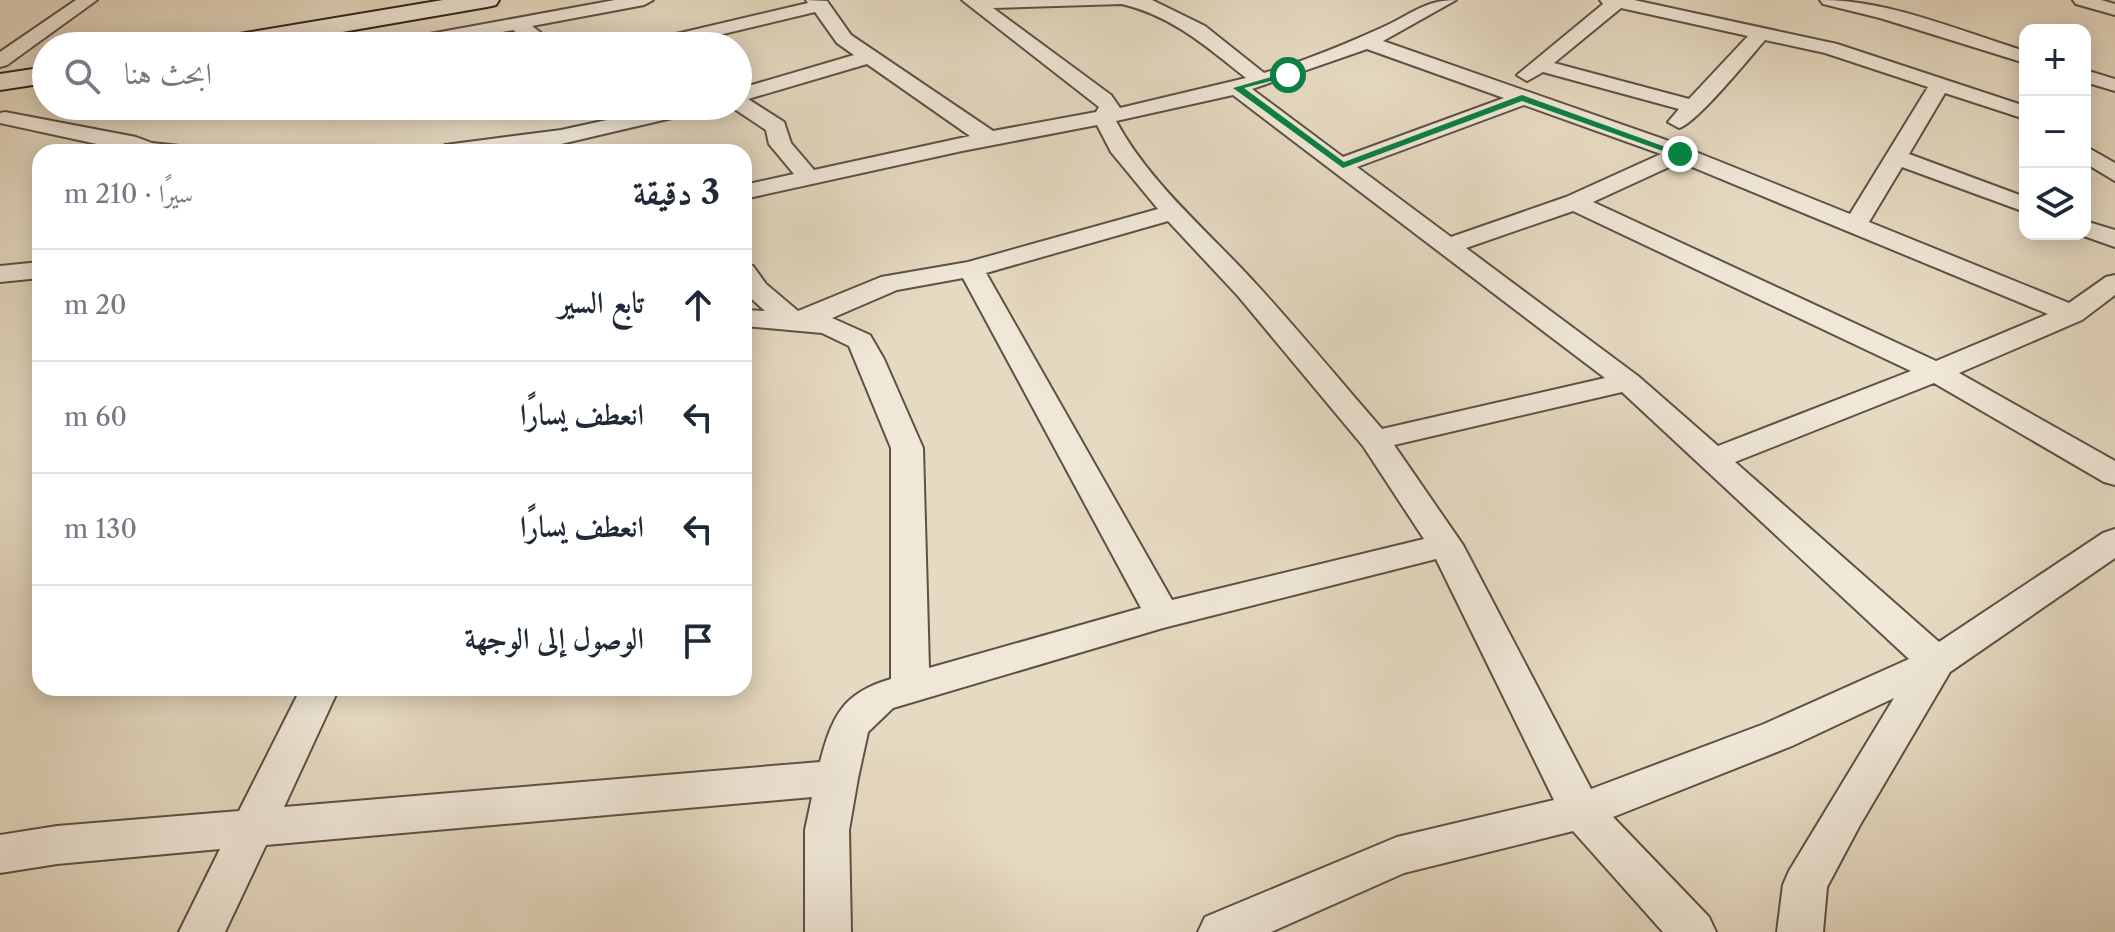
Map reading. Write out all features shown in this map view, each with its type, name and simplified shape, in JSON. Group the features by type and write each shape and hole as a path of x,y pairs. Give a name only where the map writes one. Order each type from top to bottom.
{"street":[{"path":"42,32 88,0"},
{"path":"298,32 487,0"},
{"path":"473,32 644,0"},
{"path":"975,2 1118,0"},
{"path":"1133,1 1170,0"},
{"path":"752,190 989,139 1104,118 1288,75 1369,43 1447,0"},
{"path":"1829,0 2019,55"},
{"path":"2082,0 2115,10"},
{"path":"1133,1 1173,13 1343,165 1628,382 1937,662"},
{"path":"1343,165 1514,95 1540,65 1613,1 1806,41 2019,111"},
{"path":"703,32 818,2 844,39 989,139"},
{"path":"975,2 1104,99 1110,107 1104,118"},
{"path":"1806,41 1857,7"},
{"path":"517,24 528,32"},
{"path":"1449,246 1574,202 1669,149 1694,107 1762,32"},
{"path":"0,61 32,39"},
{"path":"1369,43 1669,149 2072,314"},
{"path":"752,92 868,57"},
{"path":"1540,65 1694,107"},
{"path":"0,82 32,77"},
{"path":"2091,78 2115,87"},
{"path":"1856,224 1940,84"},
{"path":"2091,94 2115,87"},
{"path":"752,111 776,127 780,144 809,178"},
{"path":"2,119 32,113"},
{"path":"1104,118 1119,147 1173,212 1247,290 1375,440 1446,545 1581,811 1693,932"},
{"path":"2,119 129,144"},
{"path":"506,144 560,137 636,120"},
{"path":"1896,157 2019,203"},
{"path":"2091,157 2115,174"},
{"path":"1574,202 1936,372 2115,475"},
{"path":"793,320 819,314 890,283 971,269 1173,212"},
{"path":"2091,230 2115,239"},
{"path":"971,269 1163,615"},
{"path":"0,274 32,271"},
{"path":"1713,459 1936,372 2072,314 2115,283"},
{"path":"752,284 793,320"},
{"path":"752,318 793,320 829,326 860,341 907,448 910,689"},
{"path":"1375,440 1628,382"},
{"path":"1221,932 1397,856 1581,811 1778,735 1937,662 2115,541"},
{"path":"828,932 827,830 837,778 850,725 880,697 1163,615 1446,545"},
{"path":"1800,932 1805,885 1845,812 1937,662"},
{"path":"202,932 316,696"},
{"path":"0,854 57,845 837,778"}],"route":[{"path":"1288,75 1237,88 1343,165 1522,98 1680,154"}]}
